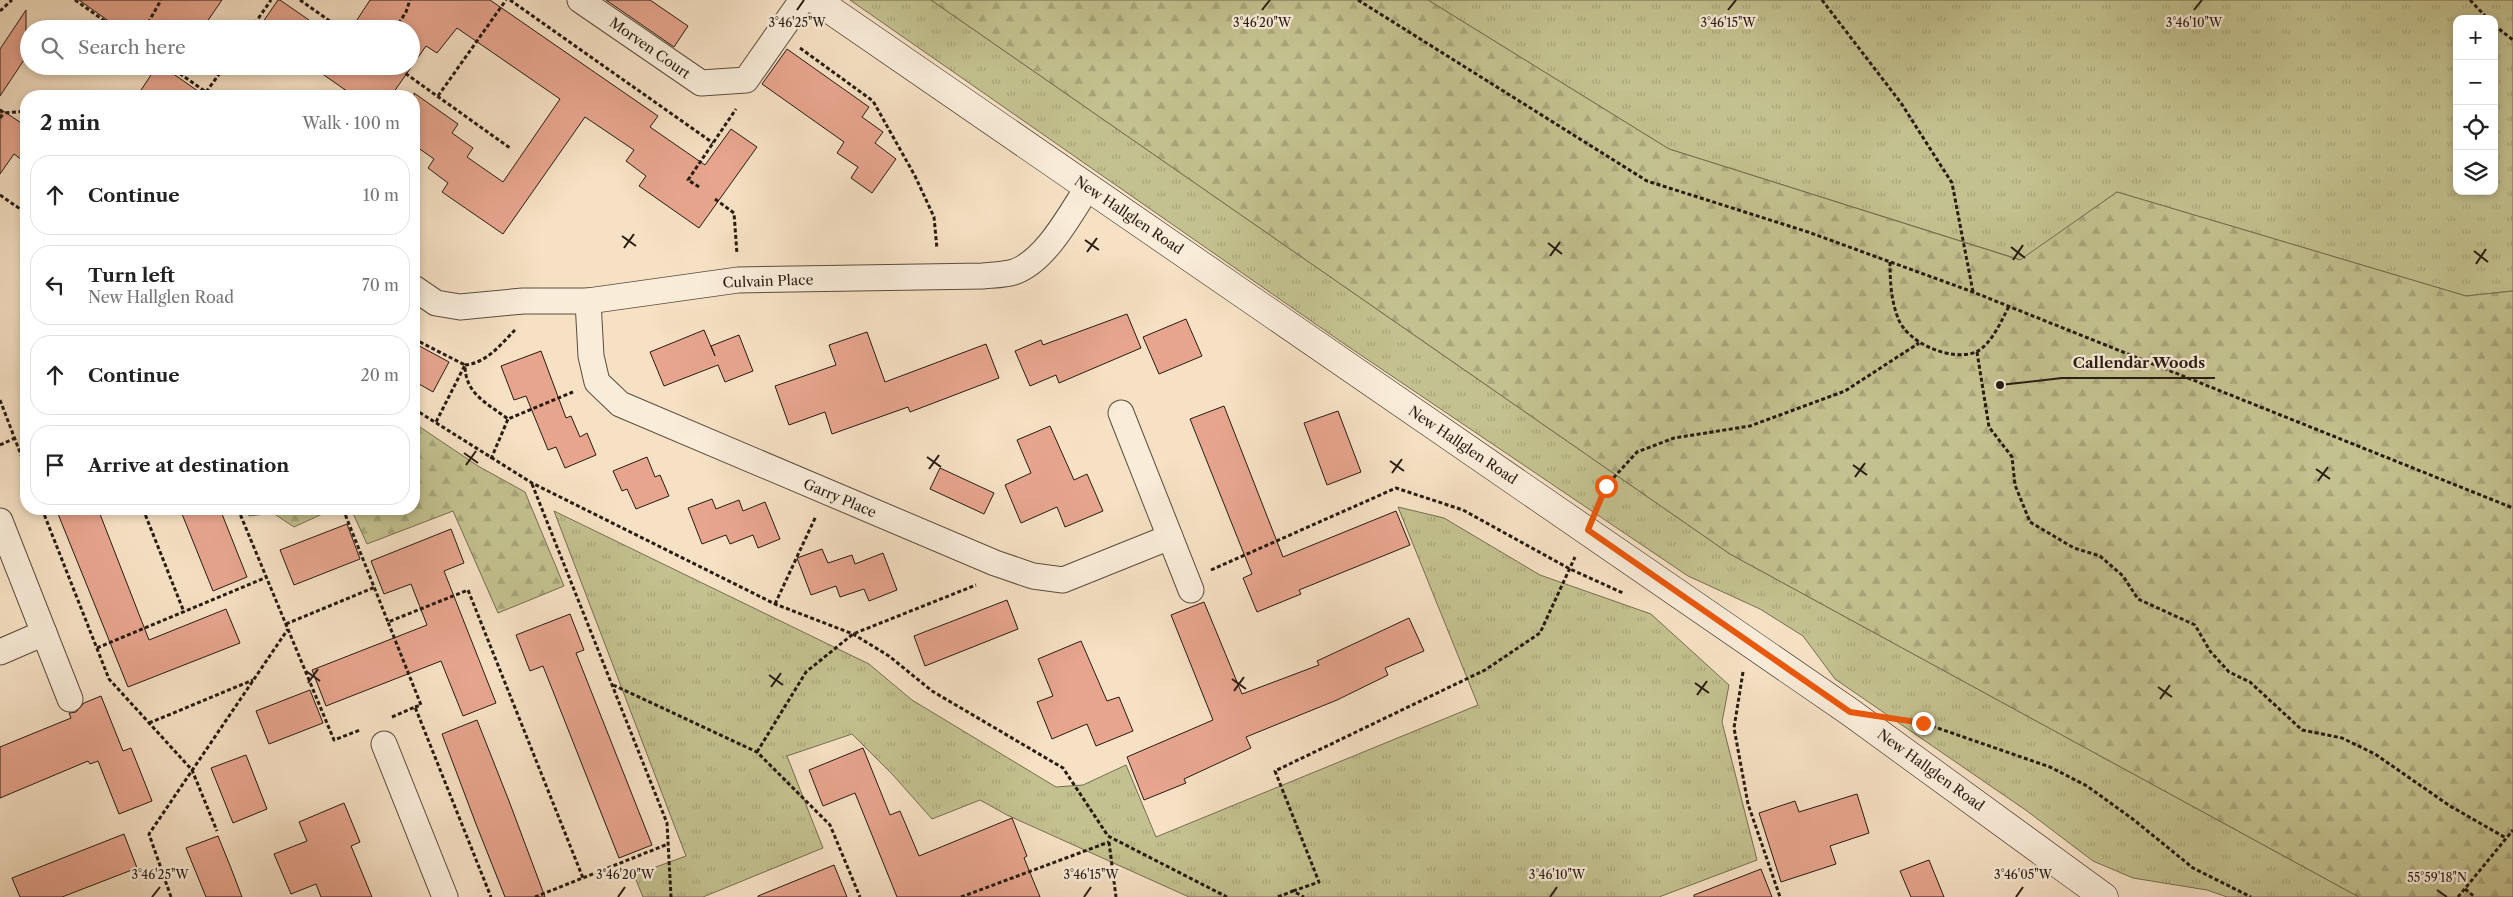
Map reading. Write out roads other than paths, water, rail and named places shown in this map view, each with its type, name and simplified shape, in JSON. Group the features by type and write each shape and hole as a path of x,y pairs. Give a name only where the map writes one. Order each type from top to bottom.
{"street":[{"name":"Morven Court","path":"580,0 701,83 746,80 802,0"},
{"name":"New Hallglen Road","path":"816,0 1850,712 2104,897"},
{"name":"Culvain Place","path":"420,292 436,302 460,307 523,301 588,301 738,280 983,276 1013,272 1033,262 1057,233 1088,187"},
{"name":"Garry Place","path":"588,301 591,356 596,382 620,404 994,563 1033,576 1063,580 1170,537"},
{"path":"1121,413 1189,586"},
{"path":"0,522 70,699"},
{"path":"0,652 44,633"},
{"path":"378,730 445,897"}],"place":[{"name":"Callendar Woods","path":"2000,385"}]}
